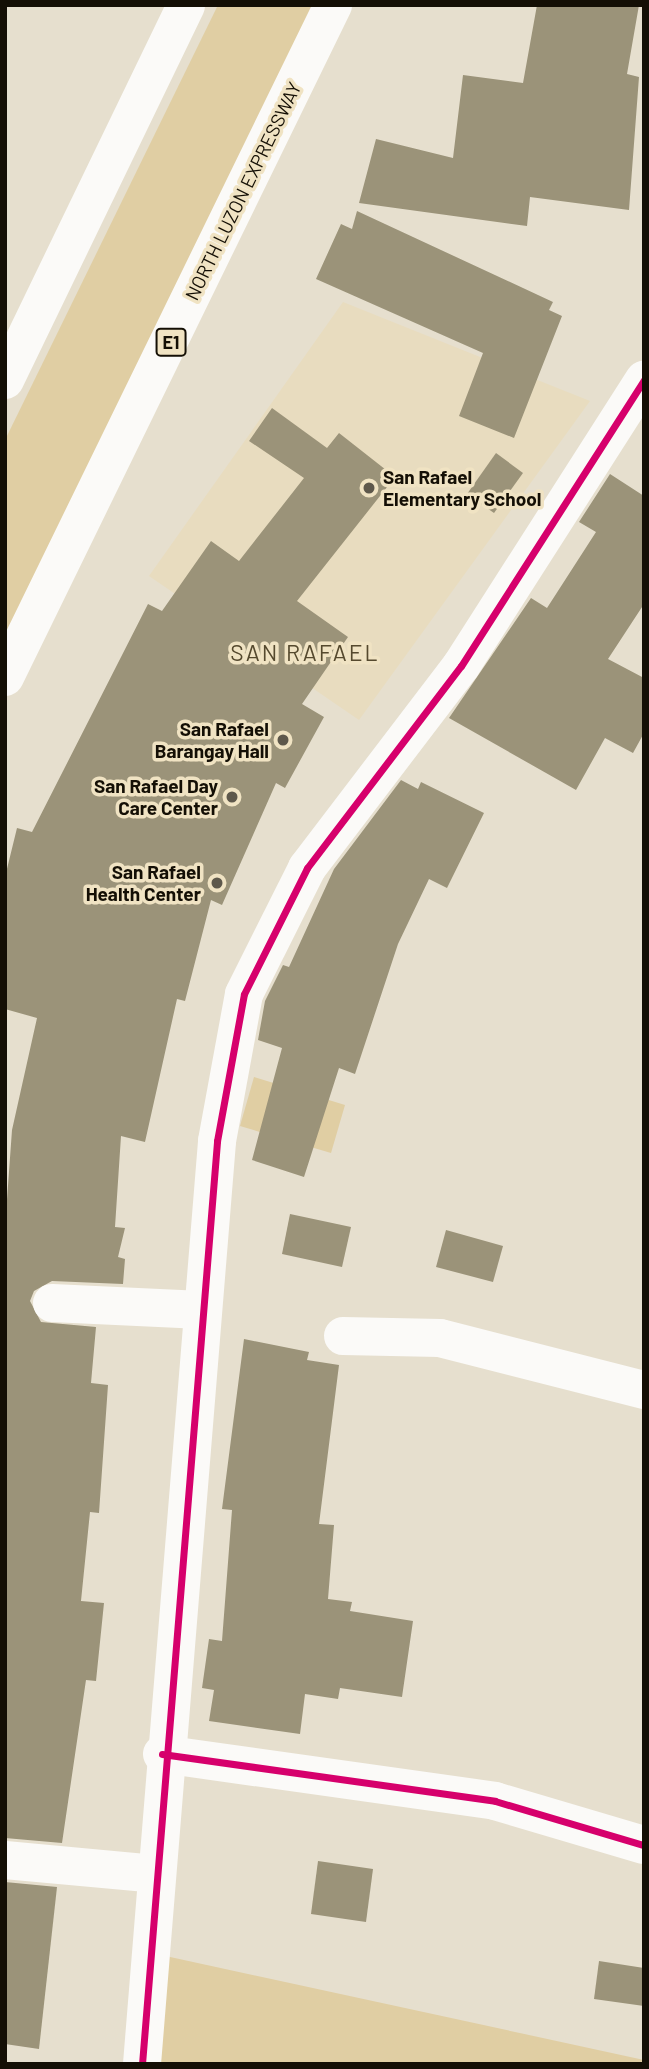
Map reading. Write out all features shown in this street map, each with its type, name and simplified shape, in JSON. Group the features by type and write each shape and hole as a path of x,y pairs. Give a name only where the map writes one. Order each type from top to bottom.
{"main road":[{"path":"5,380 186,5"},
{"name":"NORTH LUZON EXPRESSWAY","path":"5,677 333,5"},
{"path":"138,2063 155,1874 162,1754 218,1128 244,994 307,867 461,666 644,380"},
{"path":"52,1303 202,1310"},
{"path":"343,1336 439,1338 644,1390"},
{"path":"162,1754 495,1801 644,1845"},
{"path":"5,1860 155,1874"}],"shaded area":[{"path":"218,5 314,5 5,635 5,440"},
{"name":"San Rafael Elementary School","path":"343,302 590,401 359,720 149,576"},
{"path":"254,1077 345,1105 331,1153 240,1126"},
{"path":"161,1955 644,2060 644,2064 159,2064"}],"building":[{"path":"537,5 639,5 627,74 639,77 629,210 530,197 527,226 359,203 376,139 453,158 463,75 523,83"},
{"path":"357,211 553,302 549,310 562,316 514,438 459,416 483,353 316,279 341,224 352,229"},
{"path":"272,408 327,448 339,433 395,477 297,601 348,637 302,704 324,717 285,788 276,783 222,905 211,900 185,1001 177,999 145,1142 121,1136 115,1227 125,1228 118,1257 125,1259 123,1284 52,1281 34,1291 30,1301 41,1322 96,1327 91,1383 108,1385 99,1513 90,1512 81,1601 104,1603 96,1681 86,1680 62,1843 5,1838 5,1227 12,1130 37,1018 5,1009 5,877 17,828 32,832 148,604 162,611 211,541 239,561 304,478 249,441"},
{"path":"496,453 523,473 494,513 467,494"},
{"path":"610,474 644,496 644,604 608,659 644,678 644,733 633,753 605,738 576,790 449,718 531,598 547,608 596,532 579,522"},
{"path":"401,780 418,789 421,782 484,813 447,888 429,879 398,944 355,1074 339,1068 304,1177 252,1160 282,1048 258,1040 265,1001 283,965 289,967 334,869"},
{"path":"290,1214 351,1227 342,1267 282,1254"},
{"path":"446,1230 503,1246 493,1282 436,1267"},
{"path":"244,1339 309,1352 307,1360 339,1365 319,1524 334,1525 328,1599 352,1602 350,1611 413,1621 402,1697 340,1688 338,1699 305,1694 300,1734 209,1721 214,1690 202,1688 209,1639 222,1641 232,1510 222,1509"},
{"path":"318,1861 373,1869 366,1922 311,1914"},
{"path":"5,1882 57,1887 39,2049 5,2044"},
{"path":"599,1961 644,1968 644,2006 594,1999"}],"cycle path":[{"path":"142,2064 217,1141 244,994 307,868 461,666 644,380"},
{"path":"162,1754 495,1801 644,1845"}],"place":[{"name":"San Rafael Elementary School","path":"369,488"},
{"name":"San Rafael Barangay Hall","path":"283,740"},
{"name":"San Rafael Day Care Center","path":"232,797"},
{"name":"San Rafael Health Center","path":"217,883"}],"district":[{"name":"SAN RAFAEL","path":"305,652"}]}
